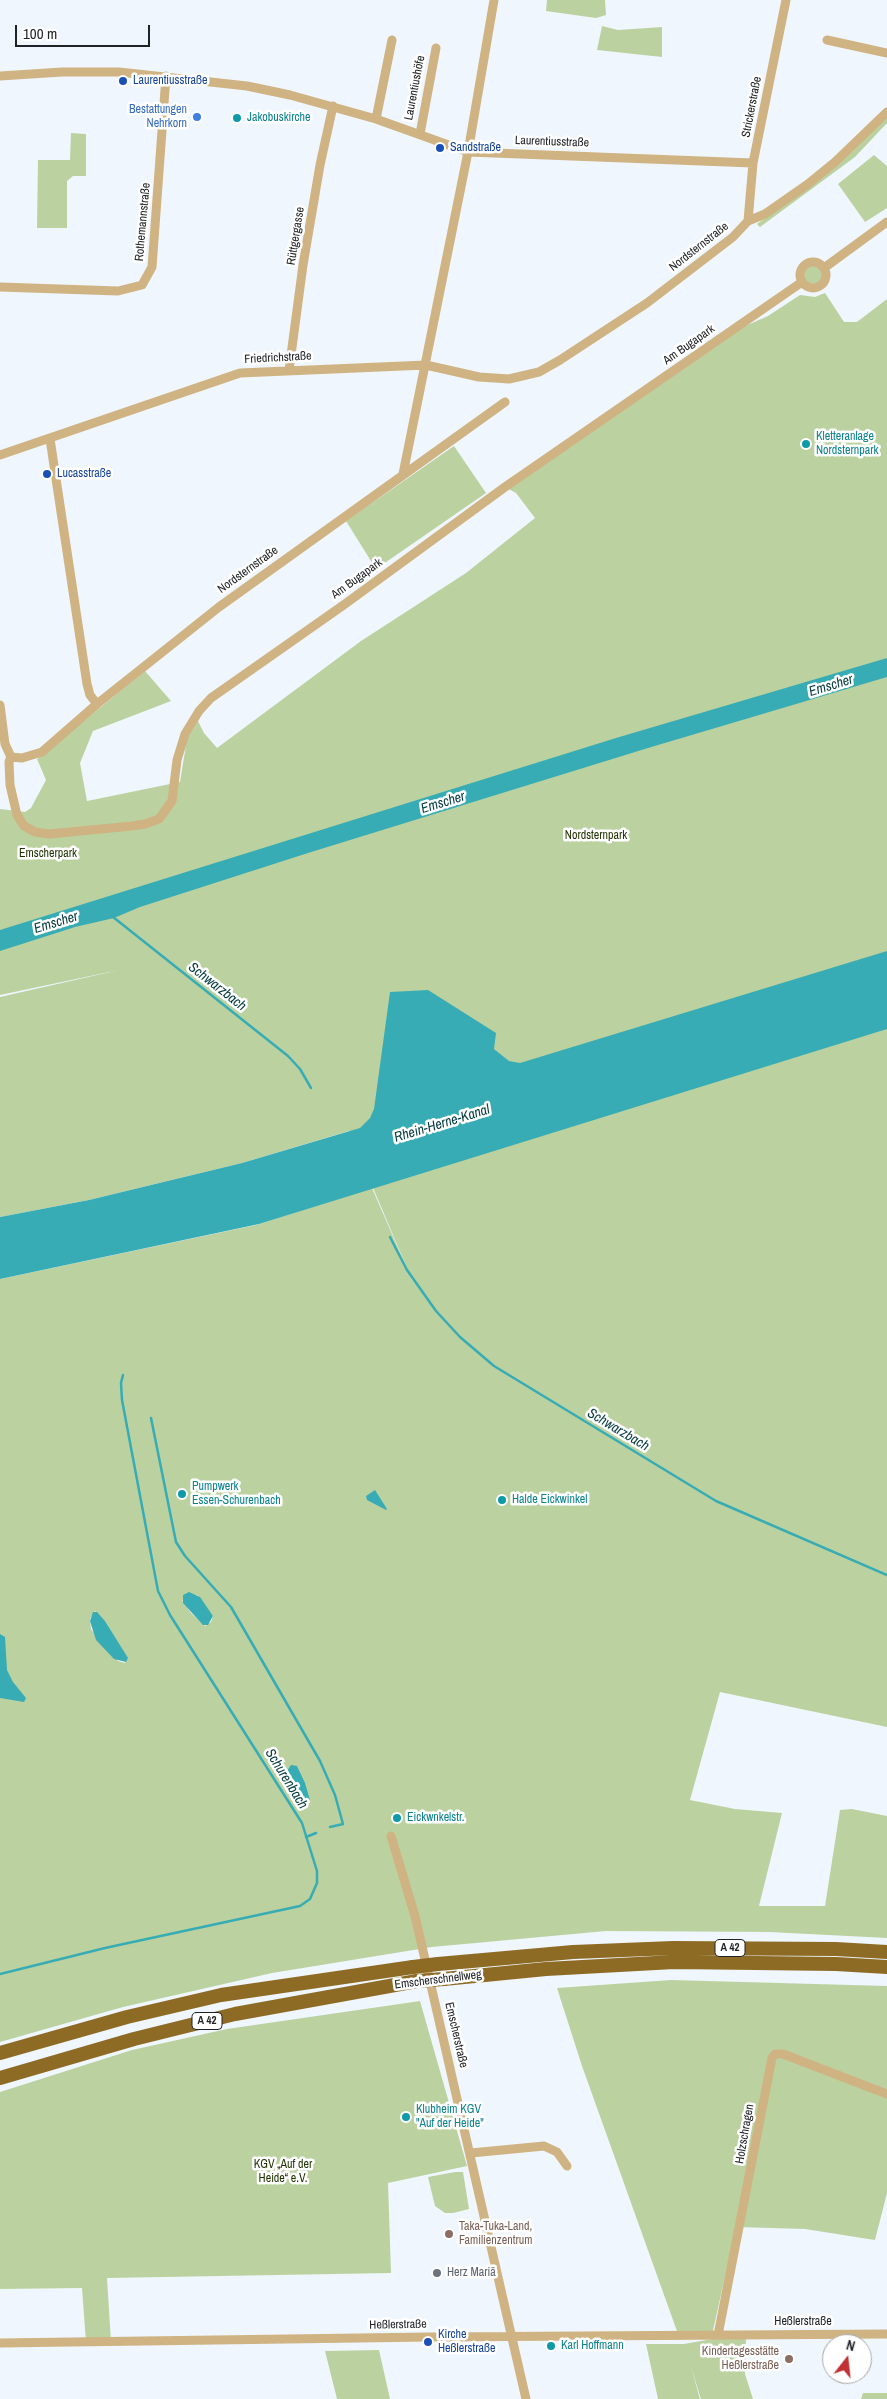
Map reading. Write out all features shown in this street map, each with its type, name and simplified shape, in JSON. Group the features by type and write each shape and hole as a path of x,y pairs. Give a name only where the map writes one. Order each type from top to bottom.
{"highway":[{"name":"Emscherschnellweg","path":"0,2053 127,2017 221,1995 438,1964 542,1954 673,1948 836,1949 887,1952"},
{"name":"Emscherschnellweg","path":"0,2078 134,2039 235,2014 444,1978 580,1966 684,1962 827,1964 887,1967"}],"street":[{"path":"403,474 468,152 494,0"},
{"name":"Strickerstraße","path":"748,221 753,163 786,0"},
{"path":"376,119 392,40"},
{"path":"827,40 887,53"},
{"name":"Laurentiushöfe","path":"420,134 436,48"},
{"name":"Laurentiusstraße","path":"0,76 62,72 119,72 247,86 333,106 376,119 468,152 753,163"},
{"name":"Rothemannstraße","path":"0,287 118,291 142,285 152,267 166,76"},
{"name":"Rüttgergasse","path":"290,370 303,264 320,165 333,106"},
{"name":"Nordsternstraße","path":"539,372 647,303 733,237 748,221 765,214 808,184 835,162 887,112"},
{"path":"824,268 887,222"},
{"path":"818,263 824,268 826,277 820,286 811,288 802,282 800,271 806,264 818,263"},
{"name":"Am Bugapark","path":"0,705 5,744 11,757 9,762 10,785 18,816 24,826 35,832 49,834 145,824 159,819 172,801 177,760 185,734 199,711 211,698 506,487 802,282"},
{"name":"Friedrichstraße","path":"0,455 240,372 426,365 496,379 509,379 539,372"},
{"name":"Nordsternstraße","path":"11,757 22,758 42,752 97,704 212,612 505,402"},
{"path":"50,439 87,684 90,695 97,704"},
{"name":"Emscherstraße","path":"391,1836 415,1916 526,2399"},
{"name":"Holzschragen","path":"717,2335 772,2058 776,2054 783,2054 887,2094"},
{"path":"471,2153 544,2146 557,2152 567,2166"},
{"name":"Heßlerstraße","path":"0,2344 887,2334"}],"green space":[{"path":"547,0 605,0 606,15 596,18 546,11"},
{"path":"602,26 618,30 662,27 662,57 597,50"},
{"path":"887,117 887,123 855,157 760,227 757,224 835,167"},
{"path":"71,133 86,134 86,176 73,176 67,181 67,228 37,228 38,160 70,160"},
{"path":"874,155 887,166 887,208 865,222 838,184"},
{"path":"813,264 820,267 823,274 820,281 813,284 806,281 803,274 806,267"},
{"path":"825,293 844,322 857,322 887,299 887,1727 720,1692 690,1800 735,1809 782,1813 759,1906 825,1906 840,1810 852,1809 887,1816 887,1938 769,1932 606,1931 432,1947 272,1973 123,2007 0,2042 0,1279 256,1225 372,1188 415,1287 349,1131 242,1163 89,1200 0,1217 0,997 119,970 0,995 0,809 25,812 31,808 46,780 37,759 145,671 171,701 93,731 80,763 87,801 180,782 187,739 198,721 204,733 217,748 361,641 466,573 535,518 516,493 505,487 727,334 768,316 800,295 815,297","holes":["197,1595 213,1616 211,1622 205,1626 191,1613 182,1600","95,1611 105,1621 127,1658 125,1663 118,1661 91,1629 90,1619","297,1766 310,1800 304,1803 287,1771"]},
{"path":"454,446 486,493 376,569 346,521"},
{"path":"671,1980 887,1986 887,2193 875,2240 805,2229 736,2227 712,2335 678,2334 582,2066 557,1988"},
{"name":"KGV „Auf der Heide“ e.V.","path":"420,2001 467,2166 388,2183 391,2273 107,2278 111,2342 86,2342 82,2288 0,2289 0,2092 132,2050 227,2029"},
{"path":"463,2172 469,2209 445,2213 435,2206 428,2177"},
{"path":"746,2337 745,2374 753,2399 701,2399 691,2367 700,2399 658,2399 646,2344 684,2344 718,2338"},
{"path":"379,2350 390,2399 337,2399 325,2351"},
{"path":"863,2393 887,2393 887,2399 861,2399"}],"water":[{"name":"Emscher","path":"887,658 887,677 648,748 308,853 140,907 114,918 75,927 0,951 0,930 616,738"},
{"name":"Rhein-Herne-Kanal","path":"887,951 887,1029 259,1224 0,1279 0,1217 89,1200 242,1163 360,1128 370,1118 374,1109 390,992 428,990 496,1033 494,1049 509,1061 520,1063"},
{"path":"375,1490 386,1510 367,1500 366,1496"},
{"path":"189,1592 200,1597 213,1616 208,1625 203,1625 183,1603 183,1595"},
{"path":"93,1612 97,1612 105,1621 128,1658 126,1662 114,1659 96,1640 90,1621"},
{"path":"0,1634 5,1637 7,1670 13,1682 26,1698 24,1702 0,1698"},
{"path":"291,1765 297,1766 305,1783 310,1800 307,1805 301,1799 287,1771"}],"waterway":[{"name":"Schwarzbach","path":"113,917 288,1056 300,1069 311,1088"},
{"name":"Schwarzbach","path":"390,1237 407,1270 436,1311 460,1337 494,1366 716,1501 887,1575"},
{"name":"Schurenbach","path":"0,1974 105,1948 300,1906 310,1899 317,1883 317,1871 302,1823 170,1615 158,1591 122,1400 121,1383 123,1375"},
{"path":"151,1418 176,1542 185,1556 231,1607 320,1761 335,1795 343,1824 330,1827"},
{"path":"306,1837 316,1833"}],"place":[{"name":"Laurentiusstraße","path":"123,81"},
{"name":"Bestattungen Nehrkorn","path":"197,117"},
{"name":"Jakobuskirche","path":"237,118"},
{"name":"Sandstraße","path":"440,148"},
{"name":"Kletteranlage Nordsternpark","path":"806,444"},
{"name":"Lucasstraße","path":"47,474"},
{"name":"Pumpwerk Essen-Schurenbach","path":"182,1494"},
{"name":"Halde Eickwinkel","path":"502,1500"},
{"name":"Eickwnkelstr.","path":"397,1818"},
{"name":"Klubheim KGV \"Auf der Heide\"","path":"406,2117"},
{"name":"Taka-Tuka-Land, Familienzentrum","path":"449,2234"},
{"name":"Herz Mariä","path":"437,2273"},
{"name":"Kirche Heßlerstraße","path":"428,2342"},
{"name":"Karl Hoffmann","path":"551,2346"},
{"name":"Kindertagesstätte Heßlerstraße","path":"789,2359"}],"park label":[{"name":"Nordsternpark","path":"596,836"},
{"name":"Emscherpark","path":"48,854"}]}
